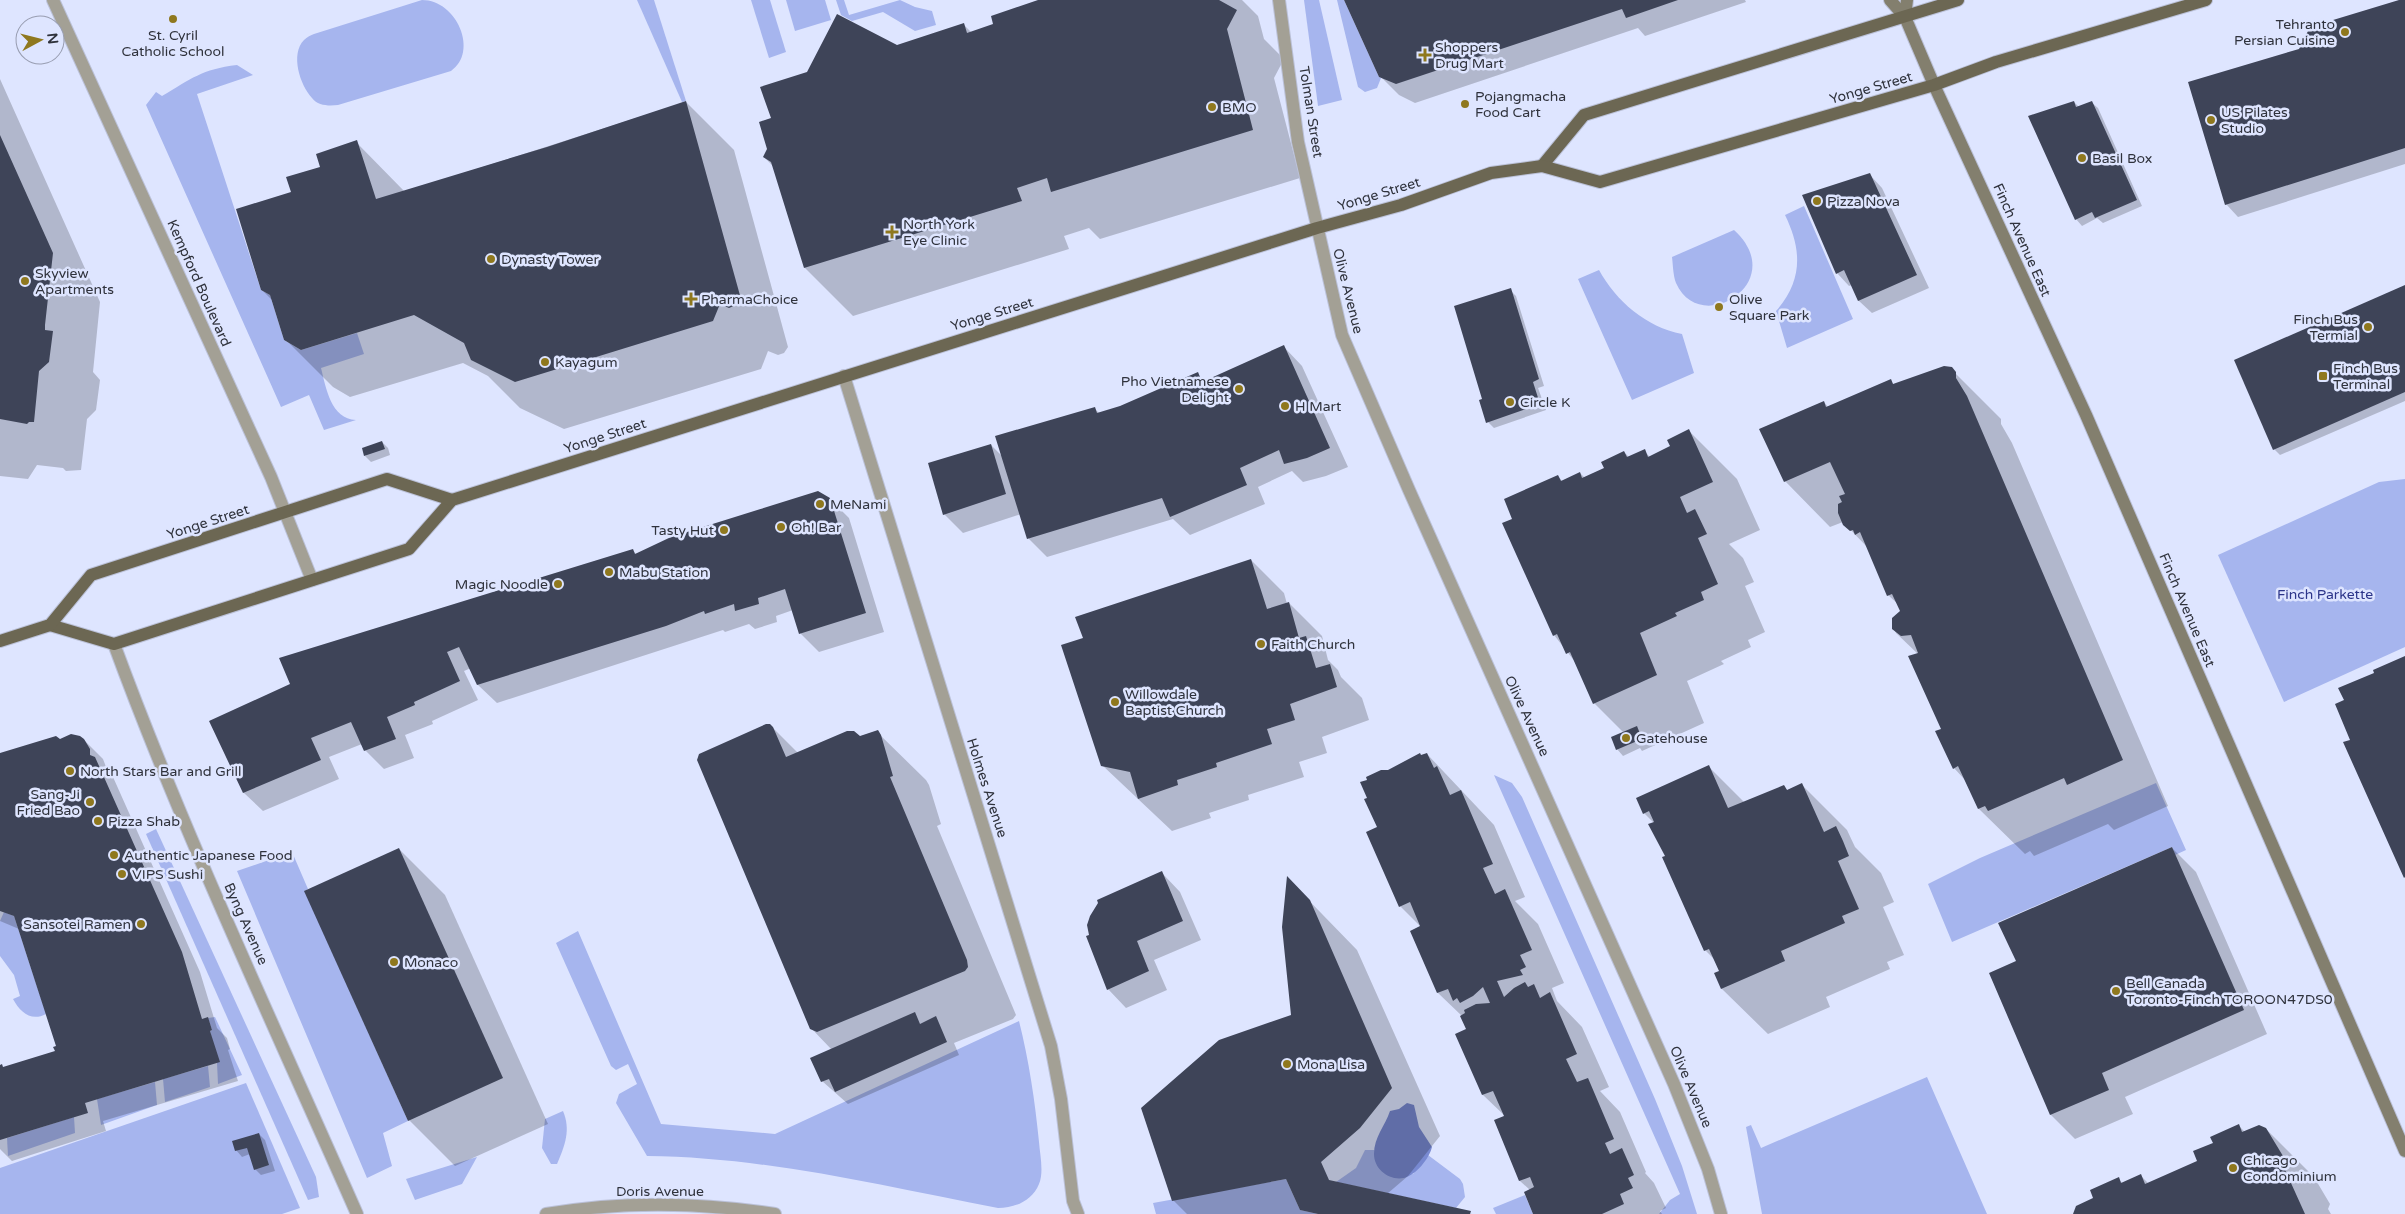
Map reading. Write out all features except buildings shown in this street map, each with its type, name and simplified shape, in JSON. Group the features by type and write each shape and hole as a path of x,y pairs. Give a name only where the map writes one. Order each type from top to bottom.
{"main road":[{"path":"1890,0 1905,17"},
{"path":"1905,17 1907,0"},
{"path":"1542,166 1584,115 1958,0"},
{"name":"Yonge Street","path":"50,625 91,575 387,479 452,500 1317,228 1401,205 1491,173 1542,166 1600,182 1934,86 1996,62 2206,0"},
{"name":"Finch Avenue East","path":"1905,17 1934,86 2093,432 2405,1151"},
{"path":"0,641 50,625 114,644 410,549 452,500"}],"street":[{"name":"Kempford Boulevard","path":"53,0 271,477 312,580"},
{"name":"Tolman Street","path":"1279,0 1296,128 1317,228"},
{"name":"Olive Avenue","path":"1317,228 1342,335 1416,508 1674,1084 1708,1169 1721,1214"},
{"name":"Holmes Avenue","path":"844,376 1051,1046 1061,1098 1073,1202 1078,1214"},
{"name":"Byng Avenue","path":"114,644 136,707 357,1214"},
{"name":"Doris Avenue","path":"546,1214 581,1208 675,1204 775,1214"}],"green space":[{"path":"422,0 434,2 445,8 454,17 460,28 463,52 459,62 451,71 338,105 320,104 314,101 304,85 298,69 298,53 305,39 314,34"},
{"path":"637,0 654,0 686,101 682,102"},
{"path":"751,0 770,0 786,52 769,58"},
{"path":"786,0 825,0 831,20 795,31"},
{"path":"836,0 844,0 849,15 900,0 915,7 932,11 936,25 915,31 883,12 852,21 841,15"},
{"path":"1304,0 1319,0 1342,100 1318,106"},
{"path":"1337,0 1344,0 1381,78 1377,88 1365,92 1358,87"},
{"path":"237,65 253,75 197,94 261,290 270,295 284,340 301,350 357,333 364,354 321,368 328,393 335,408 348,418 356,420 324,430 309,395 281,407 146,105 156,92 162,96 206,72"},
{"path":"1804,206 1853,319 1787,348 1776,311 1791,288 1795,276 1797,253 1795,240 1785,215"},
{"path":"1734,230 1749,249 1752,268 1747,284 1735,297 1720,304 1703,305 1688,299 1676,283 1672,257"},
{"path":"1599,270 1614,292 1633,311 1656,325 1682,334 1694,373 1632,400 1578,279"},
{"name":"Finch Parkette","path":"2405,479 2405,647 2284,702 2218,555 2379,482"},
{"path":"1494,775 1512,783 1522,797 1655,1099 1682,1166 1697,1214 1659,1214 1670,1200 1680,1194"},
{"path":"2156,783 2186,850 2175,855 2172,847 1952,942 1928,884 1980,858"},
{"path":"156,829 316,1177 319,1197 308,1200 146,834"},
{"path":"292,852 308,889 305,891 408,1121 383,1133 392,1166 367,1178 237,871"},
{"path":"4,912 14,916 46,1014 41,1016 36,1017 26,1014 13,999 20,996 14,975 0,956 0,921"},
{"path":"578,931 661,1124 775,1134 1019,1021 1036,1111 1041,1158 1041,1174 1036,1190 1017,1205 998,1208 780,1167 736,1161 647,1156 616,1103 619,1094 637,1084 628,1064 616,1070 611,1066 556,943"},
{"path":"215,1017 242,1075 218,1084 217,1063 210,1031 212,1030 208,1018"},
{"path":"208,1066 210,1087 165,1102 163,1079"},
{"path":"1927,1077 1987,1214 1762,1214 1746,1127 1751,1125 1761,1148"},
{"path":"155,1082 157,1105 101,1125 97,1099"},
{"path":"246,1083 300,1208 282,1214 0,1214 0,1168"},
{"path":"563,1111 567,1125 566,1138 557,1164 551,1164 542,1148 545,1119"},
{"path":"74,1117 75,1133 8,1156 7,1138"},
{"path":"1365,1150 1374,1150 1413,1174 1428,1155 1460,1179 1463,1184 1465,1197 1456,1208 1336,1182 1356,1168"},
{"path":"477,1157 462,1184 415,1200 406,1179"},
{"path":"1286,1179 1300,1210 1318,1214 1156,1214 1153,1203"},
{"path":"1525,1195 1533,1214 1496,1214 1493,1208"}],"shaded area":[{"path":"1407,1103 1414,1105 1419,1127 1432,1147 1421,1166 1413,1174 1404,1178 1393,1178 1383,1173 1380,1169 1375,1159 1374,1148 1390,1111 1399,1109"}],"place":[{"name":"St. Cyril Catholic School","path":"173,19"},
{"name":"Tehranto Persian Cuisine","path":"2345,32"},
{"name":"Shoppers Drug Mart","path":"1425,55"},
{"name":"Pojangmacha Food Cart","path":"1465,104"},
{"name":"BMO","path":"1212,107"},
{"name":"US Pilates Studio","path":"2211,120"},
{"name":"Basil Box","path":"2082,158"},
{"name":"Pizza Nova","path":"1817,201"},
{"name":"North York Eye Clinic","path":"892,232"},
{"name":"Dynasty Tower","path":"491,259"},
{"name":"Skyview Apartments","path":"25,281"},
{"name":"PharmaChoice","path":"691,299"},
{"name":"Olive Square Park","path":"1719,307"},
{"name":"Finch Bus Termial","path":"2368,327"},
{"name":"Kayagum","path":"545,362"},
{"name":"Finch Bus Terminal","path":"2323,376"},
{"name":"Pho Vietnamese Delight","path":"1239,389"},
{"name":"Circle K","path":"1510,402"},
{"name":"H Mart","path":"1285,406"},
{"name":"MeNami","path":"820,504"},
{"name":"Oh! Bar","path":"781,527"},
{"name":"Tasty Hut","path":"724,530"},
{"name":"Mabu Station","path":"609,572"},
{"name":"Magic Noodle","path":"558,584"},
{"name":"Faith Church","path":"1261,644"},
{"name":"Willowdale Baptist Church","path":"1115,702"},
{"name":"Gatehouse","path":"1626,738"},
{"name":"North Stars Bar and Grill","path":"70,771"},
{"name":"Sang-Ji Fried Bao","path":"90,802"},
{"name":"Pizza Shab","path":"98,821"},
{"name":"Authentic Japanese Food","path":"114,855"},
{"name":"VIPS Sushi","path":"122,874"},
{"name":"Sansotei Ramen","path":"141,924"},
{"name":"Monaco","path":"394,962"},
{"name":"Bell Canada Toronto-Finch TOROON47DS0","path":"2116,991"},
{"name":"Mona Lisa","path":"1287,1064"},
{"name":"Chicago Condominium","path":"2233,1168"}]}
